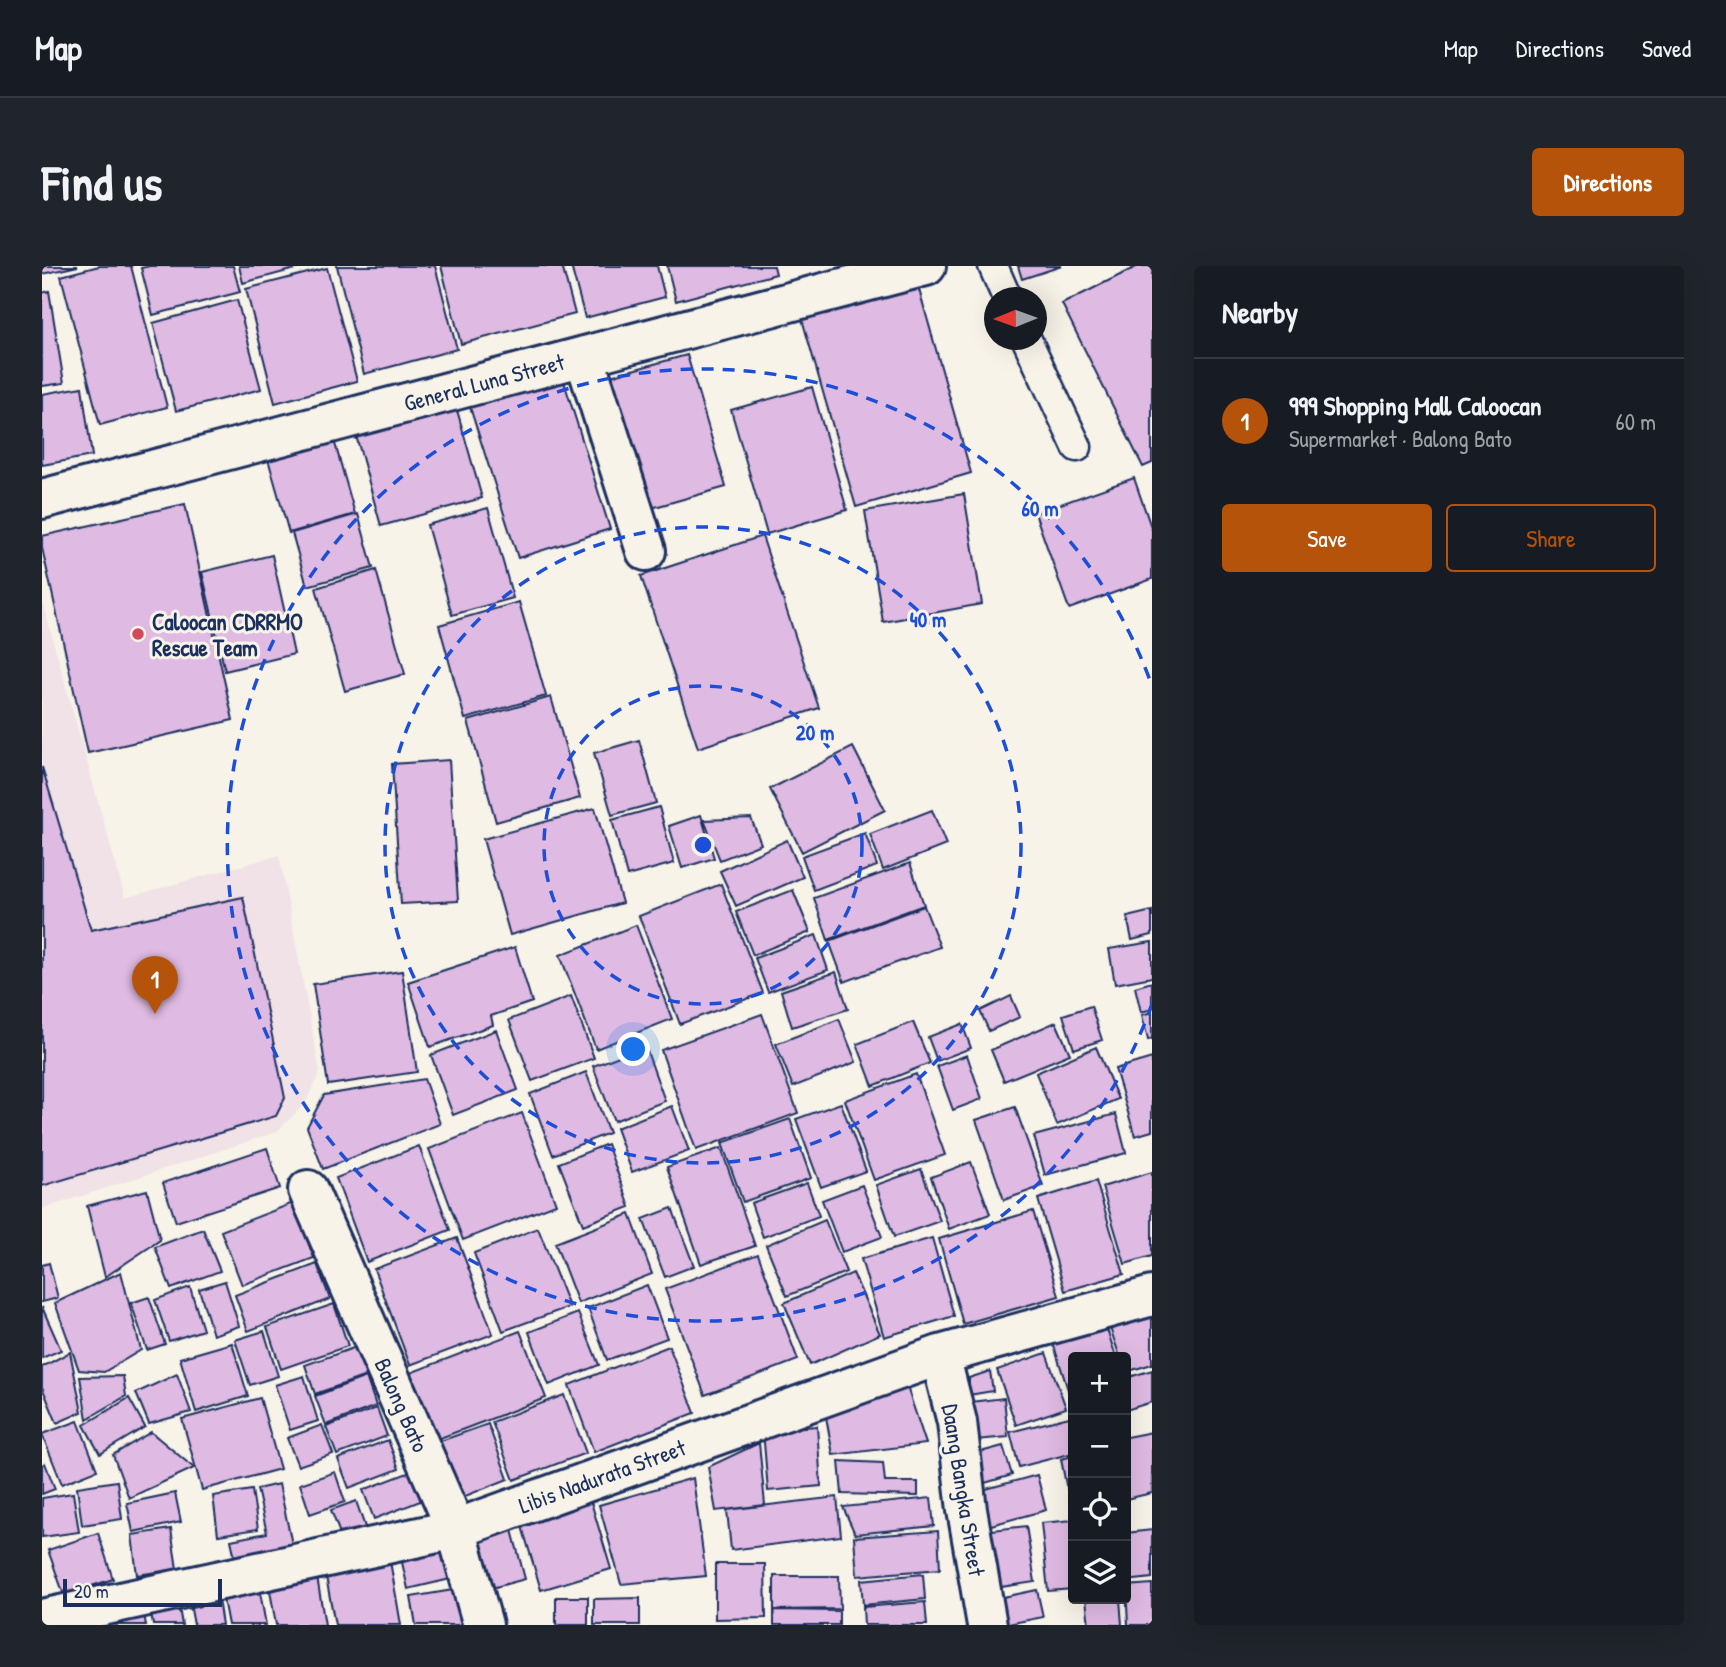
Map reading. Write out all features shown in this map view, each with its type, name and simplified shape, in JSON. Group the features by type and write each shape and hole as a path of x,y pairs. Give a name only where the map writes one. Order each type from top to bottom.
{"street":[{"name":"General Luna Street","path":"42,499 926,266"},
{"path":"584,356 646,551"},
{"name":"Balong Bato","path":"308,1190 456,1529 483,1625"},
{"name":"Libis Nadurata Street","path":"42,1619 456,1529 940,1355 1152,1296"},
{"name":"Daang Bangka Street","path":"940,1355 957,1423 967,1510 987,1625"}],"lane":[{"path":"993,266 1002,287"},
{"path":"1032,350 1077,447"}],"shaded area":[{"path":"42,601 125,898 279,855 320,1072 305,1104 276,1132 42,1209"}],"building":[{"path":"42,266 78,266 42,274"},
{"path":"99,266 131,266 167,407 100,425 61,276"},
{"path":"233,266 240,292 153,315 141,268"},
{"path":"239,266 306,266 243,283"},
{"path":"337,266 435,266 457,349 364,374"},
{"path":"441,266 562,266 575,314 461,344"},
{"path":"571,266 657,266 665,297 585,318"},
{"path":"667,266 774,266 776,274 676,301"},
{"path":"1018,266 1062,266 1022,279"},
{"path":"1138,266 1152,266 1152,463 1143,467 1062,304"},
{"path":"327,268 357,381 275,403 246,289"},
{"path":"918,286 971,473 856,507 802,319"},
{"path":"49,291 64,383 42,386 42,293"},
{"path":"237,300 261,389 176,411 153,323"},
{"path":"687,355 726,487 641,511 603,378"},
{"path":"561,372 610,529 518,558 468,401"},
{"path":"82,387 92,456 42,465 42,394"},
{"path":"812,387 847,510 767,534 731,410"},
{"path":"455,403 482,498 381,526 355,432"},
{"path":"334,440 355,514 289,533 268,459"},
{"path":"1134,478 1152,530 1152,579 1069,609 1035,513"},
{"path":"964,494 982,604 883,622 865,511"},
{"name":"Caloocan CDRRMO Rescue Team","path":"185,504 233,720 88,753 42,548 42,536"},
{"path":"488,508 513,598 452,615 427,525"},
{"path":"358,514 373,568 307,586 292,533"},
{"path":"762,536 819,708 698,748 641,576"},
{"path":"272,555 294,654 225,671 202,572"},
{"path":"376,570 405,674 345,691 316,588"},
{"path":"519,602 546,696 465,719 439,625"},
{"path":"551,697 580,798 496,822 468,721"},
{"path":"639,740 656,803 612,815 594,753"},
{"path":"853,747 885,810 802,852 770,789"},
{"path":"449,760 458,901 401,904 392,764"},
{"path":"42,767 91,930 243,897 285,1098 276,1116 42,1186"},
{"path":"659,807 674,863 627,876 612,820"},
{"path":"595,808 622,903 510,935 483,839"},
{"path":"932,810 946,845 883,870 870,834"},
{"path":"701,815 714,858 682,868 669,826"},
{"path":"751,818 761,844 720,860 704,820"},
{"path":"865,833 877,866 814,890 802,856"},
{"path":"787,840 803,877 736,906 720,871"},
{"path":"910,863 924,905 828,940 814,898"},
{"path":"721,884 763,993 680,1024 639,916"},
{"path":"793,890 810,932 753,955 736,912"},
{"path":"924,906 940,947 844,982 829,941"},
{"path":"1152,911 1152,935 1132,940 1127,917"},
{"path":"636,925 672,1019 596,1049 560,955"},
{"path":"816,935 828,970 768,992 755,958"},
{"path":"1152,942 1152,977 1115,984 1109,949"},
{"path":"515,947 532,1002 491,1016 493,1025 430,1047 408,982"},
{"path":"402,971 417,1072 328,1085 313,984"},
{"path":"836,972 848,1009 792,1027 781,991"},
{"path":"1152,982 1152,1009 1141,1012 1135,987"},
{"path":"571,996 594,1058 532,1081 509,1020"},
{"path":"1011,996 1020,1017 989,1031 980,1011"},
{"path":"1091,1006 1102,1040 1074,1049 1063,1015"},
{"path":"1152,1012 1152,1039 1148,1040 1142,1015"},
{"path":"762,1014 798,1113 696,1150 661,1050"},
{"path":"839,1019 856,1062 793,1087 776,1044"},
{"path":"913,1022 930,1063 873,1086 857,1044"},
{"path":"1056,1022 1070,1054 1004,1081 991,1050"},
{"path":"962,1024 971,1048 937,1061 928,1037"},
{"path":"496,1030 518,1090 453,1115 431,1055"},
{"path":"645,1046 665,1101 614,1121 593,1066"},
{"path":"1096,1047 1118,1099 1057,1125 1036,1073"},
{"path":"967,1055 982,1099 953,1110 937,1066"},
{"path":"1152,1058 1152,1131 1135,1136 1115,1069"},
{"path":"586,1072 609,1133 553,1155 530,1094"},
{"path":"916,1074 945,1155 874,1180 845,1100"},
{"path":"424,1079 440,1124 323,1169 307,1127 324,1095"},
{"path":"841,1103 866,1171 821,1187 796,1119"},
{"path":"672,1106 689,1151 632,1172 616,1128"},
{"path":"1015,1107 1043,1186 1004,1200 976,1120"},
{"path":"522,1113 556,1204 463,1240 429,1149"},
{"path":"1116,1114 1126,1153 1045,1175 1034,1136"},
{"path":"790,1119 811,1178 743,1202 722,1143"},
{"path":"607,1144 630,1207 583,1225 559,1163"},
{"path":"419,1146 450,1230 367,1262 336,1178"},
{"path":"267,1148 280,1188 176,1222 163,1183"},
{"path":"721,1148 755,1246 701,1264 667,1167"},
{"path":"971,1162 990,1214 949,1229 931,1177"},
{"path":"921,1169 940,1221 894,1237 876,1185"},
{"path":"1152,1172 1152,1256 1125,1264 1102,1187"},
{"path":"1096,1181 1124,1274 1065,1291 1038,1199"},
{"path":"807,1183 819,1216 763,1237 751,1203"},
{"path":"862,1185 882,1237 842,1252 822,1200"},
{"path":"147,1190 160,1240 105,1277 87,1206"},
{"path":"293,1203 314,1258 242,1285 221,1231"},
{"path":"672,1208 694,1266 665,1277 643,1219"},
{"path":"1033,1211 1059,1296 963,1324 939,1239"},
{"path":"630,1214 652,1274 578,1303 555,1243"},
{"path":"825,1220 846,1272 787,1296 766,1245"},
{"path":"538,1228 569,1307 503,1331 474,1253"},
{"path":"203,1229 220,1271 171,1289 155,1247"},
{"path":"457,1238 493,1334 410,1365 374,1269"},
{"path":"932,1238 954,1316 884,1337 861,1259"},
{"path":"758,1254 798,1360 705,1395 665,1289"},
{"path":"49,1263 58,1298 42,1302 42,1265"},
{"path":"317,1264 330,1299 248,1331 235,1295"},
{"path":"121,1272 141,1350 104,1372 79,1370 55,1303"},
{"path":"853,1273 880,1334 810,1365 784,1303"},
{"path":"225,1281 239,1326 213,1335 199,1289"},
{"path":"647,1285 667,1338 607,1360 588,1308"},
{"path":"190,1287 203,1330 169,1341 155,1300"},
{"path":"149,1297 165,1344 147,1350 131,1303"},
{"path":"334,1304 348,1346 281,1369 267,1327"},
{"path":"42,1307 61,1350 42,1358"},
{"path":"1152,1308 1152,1364 1131,1370 1131,1352 1118,1352 1108,1322"},
{"path":"578,1313 599,1365 549,1385 529,1332"},
{"path":"1106,1326 1114,1352 1068,1352 1068,1390 1053,1343"},
{"path":"264,1331 278,1376 250,1385 235,1340"},
{"path":"520,1331 546,1398 435,1440 410,1373"},
{"path":"232,1343 248,1396 196,1412 180,1358"},
{"path":"669,1346 695,1413 594,1452 569,1385"},
{"path":"356,1347 366,1376 315,1394 305,1365"},
{"path":"70,1352 82,1412 57,1423 42,1387 42,1367"},
{"path":"1046,1353 1066,1408 1016,1425 997,1370"},
{"path":"1152,1370 1152,1402 1131,1408 1131,1376"},
{"path":"990,1371 993,1391 969,1395 969,1378"},
{"path":"177,1374 191,1412 149,1424 136,1393"},
{"path":"123,1376 126,1396 87,1419 80,1377"},
{"path":"304,1376 318,1421 290,1430 275,1385"},
{"path":"366,1377 376,1406 326,1425 315,1396"},
{"path":"907,1387 926,1444 833,1455 826,1417"},
{"path":"564,1395 586,1453 514,1480 492,1422"},
{"path":"129,1398 145,1427 100,1454 84,1425"},
{"path":"260,1398 280,1469 202,1490 182,1419"},
{"path":"1004,1398 1008,1437 965,1441 962,1403"},
{"path":"377,1408 387,1436 337,1455 326,1427"},
{"path":"1068,1417 1068,1454 1019,1467 1010,1432"},
{"path":"78,1421 97,1470 62,1484 42,1434"},
{"path":"488,1424 508,1479 453,1501 432,1444"},
{"path":"322,1425 333,1454 298,1466 287,1438"},
{"path":"817,1426 821,1486 768,1491 763,1430"},
{"path":"151,1432 194,1468 129,1498 113,1455"},
{"path":"1152,1432 1152,1493 1131,1498 1131,1478 1131,1436"},
{"path":"388,1440 399,1469 349,1488 338,1459"},
{"path":"759,1443 765,1505 716,1511 708,1467"},
{"path":"1003,1446 1012,1475 978,1485 973,1454"},
{"path":"1068,1457 1066,1485 1061,1459"},
{"path":"839,1461 883,1463 885,1482 918,1482 918,1496 842,1494"},
{"path":"45,1463 55,1489 42,1494 42,1465"},
{"path":"413,1471 423,1500 374,1519 363,1490"},
{"path":"335,1472 345,1502 310,1514 300,1484"},
{"path":"1037,1475 1046,1510 984,1527 975,1492"},
{"path":"693,1478 706,1576 621,1584 599,1505"},
{"path":"117,1481 122,1519 82,1525 77,1487"},
{"path":"279,1484 295,1558 238,1571 231,1540 267,1533 257,1489"},
{"path":"252,1490 258,1529 218,1535 213,1496"},
{"path":"73,1493 79,1532 42,1537 42,1498"},
{"path":"175,1493 181,1522 133,1532 127,1503"},
{"path":"837,1497 841,1536 731,1550 727,1510"},
{"path":"931,1498 934,1526 855,1534 843,1507"},
{"path":"356,1501 366,1530 342,1539 331,1510"},
{"path":"591,1502 611,1569 541,1590 521,1523"},
{"path":"1068,1520 1068,1589 1048,1591 1041,1523"},
{"path":"1026,1526 1035,1582 994,1588 984,1531"},
{"path":"171,1529 177,1569 137,1575 132,1535"},
{"path":"512,1530 525,1579 481,1591 468,1542"},
{"path":"1152,1530 1152,1578 1131,1580 1131,1532"},
{"path":"938,1531 940,1569 857,1576 854,1537"},
{"path":"98,1533 113,1579 64,1595 48,1550"},
{"path":"450,1537 459,1577 408,1589 399,1549"},
{"path":"389,1555 401,1625 335,1625 324,1566"},
{"path":"715,1564 765,1564 766,1618 715,1619"},
{"path":"316,1571 325,1625 276,1625 268,1579"},
{"path":"923,1574 925,1599 863,1605 861,1580"},
{"path":"774,1576 839,1576 840,1609 774,1610"},
{"path":"1152,1584 1152,1625 1128,1625 1127,1604 1131,1604 1131,1586"},
{"path":"465,1588 471,1625 416,1625 411,1597"},
{"path":"1037,1590 1043,1617 1003,1625 998,1598"},
{"path":"260,1592 266,1625 228,1625 223,1599"},
{"path":"556,1597 588,1597 588,1625 556,1625"},
{"path":"640,1598 640,1625 594,1625 594,1599"},
{"path":"218,1599 222,1625 194,1625 190,1604"},
{"path":"178,1602 182,1625 153,1625 150,1607"},
{"path":"925,1602 927,1625 864,1625 863,1607"},
{"path":"1087,1604 1120,1604 1122,1625 1089,1625"},
{"path":"774,1610 839,1611 839,1625 774,1625"},
{"path":"144,1615 146,1625 88,1625"}],"place":[{"name":"Caloocan CDRRMO Rescue Team","path":"138,634"},
{"name":"999 Shopping Mall Caloocan","path":"155,1014"}]}
